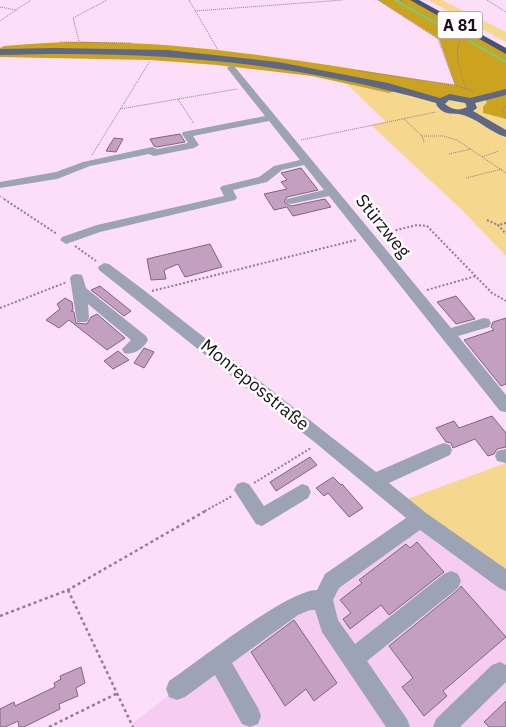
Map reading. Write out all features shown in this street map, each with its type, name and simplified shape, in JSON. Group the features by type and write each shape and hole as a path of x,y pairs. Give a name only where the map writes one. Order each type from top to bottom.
{"highway":[{"name":"A 81","path":"428,0 506,42"},
{"name":"A 81","path":"413,3 506,51"}],"main road":[{"path":"0,52 96,50 204,56 364,79 441,101 451,97 468,106 506,134"},
{"path":"441,101 445,109 456,112 506,92"}],"street":[{"name":"Stürzweg","path":"231,68 506,406"},
{"path":"0,185 66,173 80,169 87,164 152,150 154,153 194,145 187,134 272,118"},
{"path":"66,240 96,229 231,198 226,188 263,180 278,168 308,161"},
{"path":"291,202 333,192"},
{"name":"Monreposstraße","path":"104,267 324,440 420,519 506,581"},
{"path":"78,284 82,318"},
{"path":"78,284 141,340 129,349"},
{"path":"448,334 484,323"},
{"path":"374,481 444,450"},
{"path":"243,490 262,518 302,492"},
{"path":"399,727 329,624 323,600 332,582 420,519"},
{"path":"353,659 451,581"},
{"path":"177,689 291,608 309,600 323,600"},
{"path":"218,660 250,716"},
{"path":"444,727 500,673"}],"path":[{"path":"0,21 31,0"},
{"path":"79,41 72,18 107,0"},
{"path":"189,0 219,51"},
{"path":"195,11 344,0"},
{"path":"378,0 438,39 455,85"},
{"path":"400,0 413,3"},
{"path":"487,0 506,12"},
{"path":"0,7 16,10"},
{"path":"464,36 458,43 456,54 466,89"},
{"path":"87,164 150,60"},
{"path":"120,109 246,87"},
{"path":"178,99 199,132"},
{"path":"506,106 502,111 506,119"},
{"path":"291,142 436,112 434,110"},
{"path":"404,119 422,136 424,142"},
{"path":"422,136 450,137 505,172"},
{"path":"448,154 471,149"},
{"path":"482,156 499,151"},
{"path":"466,178 502,169"},
{"path":"0,196 104,267"},
{"path":"487,220 498,225 506,234"},
{"path":"498,225 506,223"},
{"path":"140,294 416,225 424,225 433,231 497,297 506,301"},
{"path":"414,293 476,276"},
{"path":"0,308 78,284"},
{"path":"0,616 68,590 243,490 324,440"},
{"path":"68,590 134,727"},
{"path":"49,727 118,693"}],"shaded area":[{"path":"378,0 414,0 506,51 506,119 483,113 483,107 487,102 483,97 469,101 443,99 402,89 389,93 312,76 217,65 150,60 0,57 0,48 4,46 70,42 137,43 274,57 455,85 439,39"},
{"path":"428,0 442,0 506,32 506,42"},
{"path":"346,83 389,93 402,89 443,99 483,97 487,102 483,113 506,119 506,256 462,210 371,125 386,122"},
{"path":"506,463 506,581 399,502"},
{"path":"420,519 506,581 506,727 133,727 133,723 177,689 309,600"}],"building":[{"path":"180,134 185,142 157,147 154,146 150,139"},
{"path":"114,138 123,139 116,152 106,151"},
{"path":"301,168 318,190 287,197 284,202 291,206 325,199 331,207 293,216 287,207 274,210 264,194 287,189 281,182 287,180 281,173"},
{"path":"210,244 222,267 185,277 178,264 164,270 166,279 151,280 147,259"},
{"path":"100,286 131,311 124,316 91,290"},
{"path":"456,296 475,319 456,324 437,302"},
{"path":"65,298 72,302 73,310 71,311 74,312 76,323 87,324 91,317 97,314 125,338 107,350 69,320 59,328 46,320 60,309 57,304"},
{"path":"506,318 506,384 501,386 464,340 494,330 491,327 493,322"},
{"path":"144,348 154,352 144,368 134,363"},
{"path":"118,351 129,360 113,369 104,361"},
{"path":"492,416 506,433 506,447 497,449 494,454 488,456 475,439 453,448 451,443 446,442 436,428 454,421 459,428"},
{"path":"310,457 317,465 276,491 270,482"},
{"path":"333,477 342,484 363,508 349,517 328,493 324,496 316,488"},
{"path":"417,542 444,572 389,615 381,605 350,629 343,619 351,613 340,600 362,583 359,580 406,544 410,548"},
{"path":"461,586 506,637 443,691 447,696 424,716 402,687 413,678 389,646"},
{"path":"294,620 337,683 314,701 306,689 285,706 251,652"},
{"path":"81,667 85,683 76,688 78,696 59,704 60,709 24,727 19,727 18,721 5,727 0,727 0,709 14,702 15,706 55,687 54,683 61,679 60,676"},
{"path":"506,701 506,727 489,727 484,722"}],"waterway":[{"path":"395,0 460,37"},
{"path":"469,41 506,62"}]}
